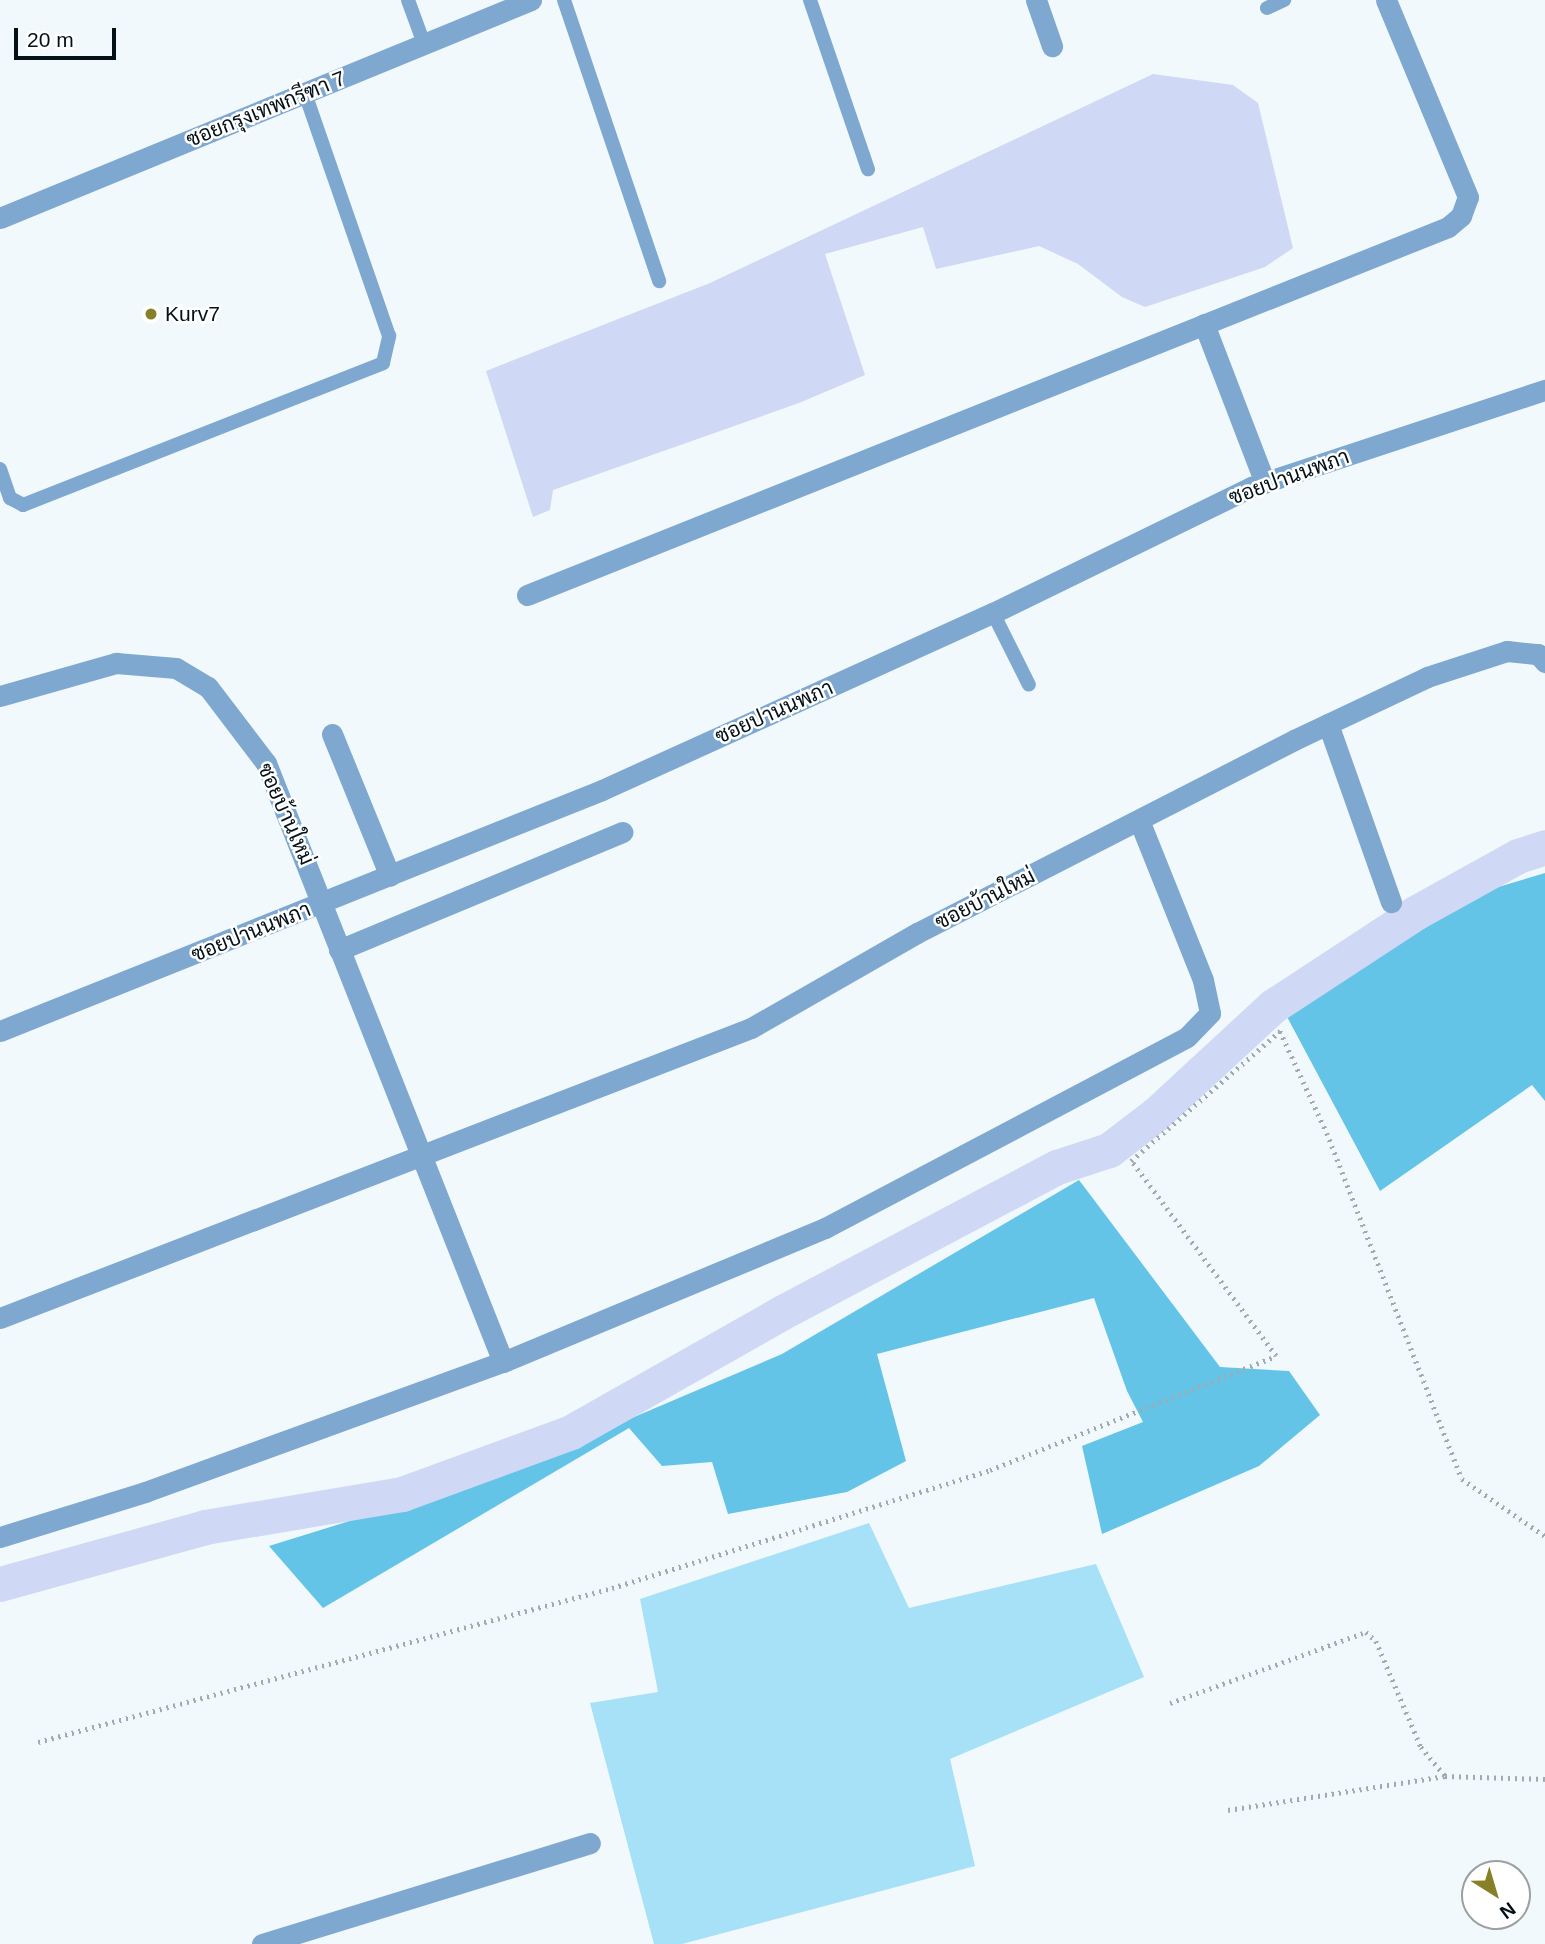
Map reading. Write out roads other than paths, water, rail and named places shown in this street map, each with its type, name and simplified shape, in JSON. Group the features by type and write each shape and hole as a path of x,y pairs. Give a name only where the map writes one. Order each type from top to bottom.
{"street":[{"name":"ซอยกรุงเทพกรีฑา 7","path":"0,218 531,0"},
{"path":"1036,0 1052,46"},
{"path":"527,595 1448,227 1461,216 1468,197 1386,0"},
{"path":"1204,324 1265,483"},
{"name":"ซอยปานนพภา","path":"0,1031 602,790 993,613 1265,483 1545,390"},
{"name":"ซอยบ้านใหม่","path":"0,1318 751,1028 917,933 1328,724 1427,677 1507,651 1538,654 1545,662"},
{"name":"ซอยบ้านใหม่","path":"0,696 116,663 176,667 208,687 266,763 503,1362"},
{"path":"1328,724 1391,902"},
{"path":"332,734 390,876"},
{"path":"0,1537 145,1492 503,1362 825,1228 1187,1037 1210,1013 1203,980 1139,820"},
{"path":"338,950 622,832"},
{"path":"262,1944 590,1843"}],"lane":[{"path":"408,0 424,44"},
{"path":"564,0 659,281"},
{"path":"810,0 868,169"},
{"path":"1267,9 1284,0"},
{"path":"0,469 10,498 23,505 383,363 389,336 305,93"},
{"path":"993,613 1029,685"}],"waterway":[{"path":"0,1584 205,1527 402,1494 571,1432 781,1313 1057,1167 1109,1150 1156,1114 1273,1006 1415,913 1518,856 1545,847"}],"place":[{"name":"Kurv7","path":"151,314"}]}
